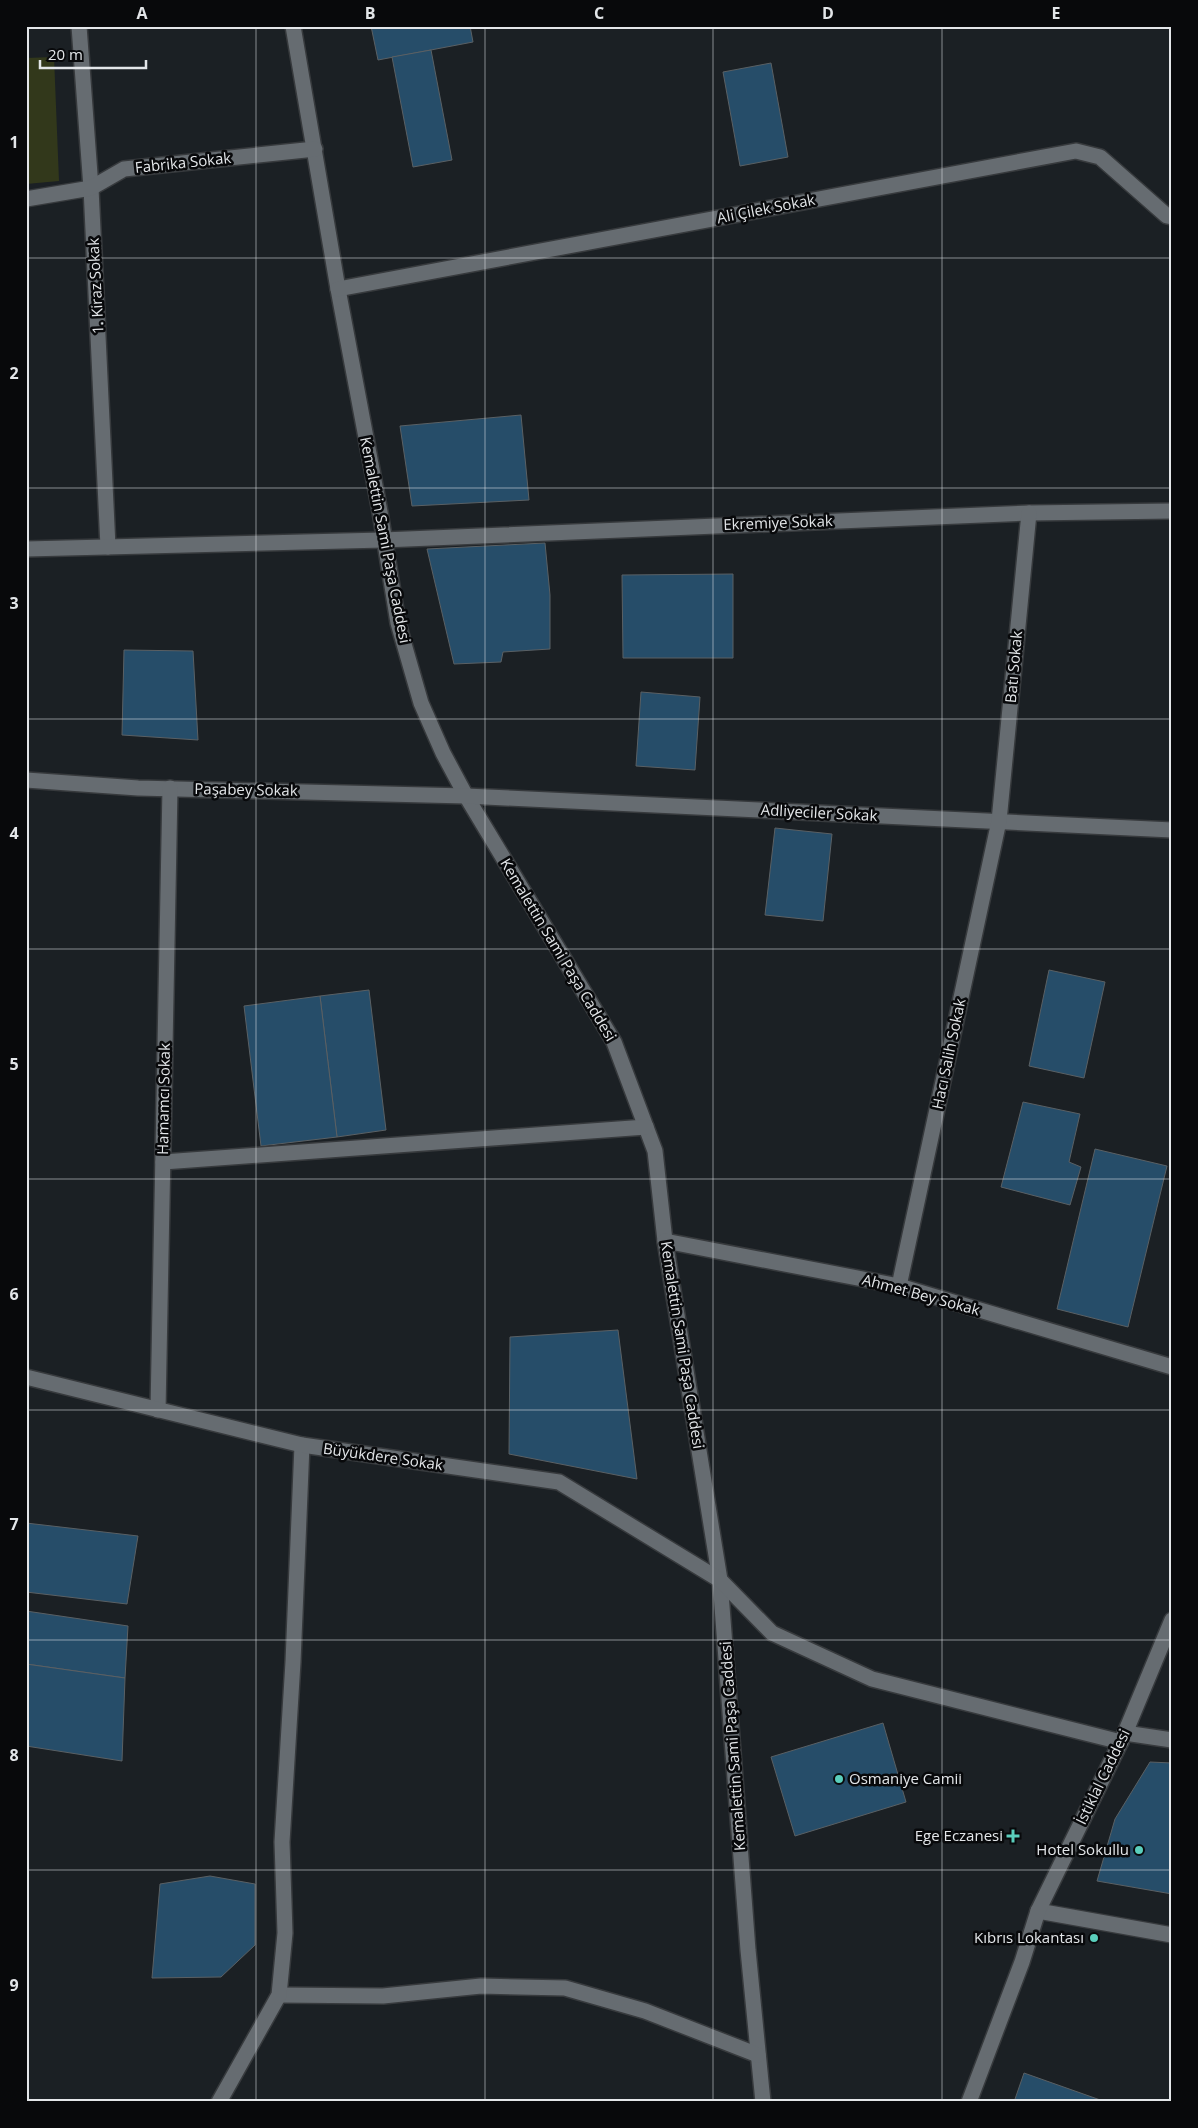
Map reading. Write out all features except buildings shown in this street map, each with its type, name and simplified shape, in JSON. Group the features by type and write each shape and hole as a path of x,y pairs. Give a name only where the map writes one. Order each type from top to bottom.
{"street":[{"name":"1. Kiraz Sokak","path":"80,26 92,188 108,546"},
{"name":"Kemalettin Sami Paşa Caddesi","path":"293,26 398,623 420,703 443,753 466,796 614,1042 655,1151 665,1241 720,1580 748,1950 763,2102"},
{"name":"Fabrika Sokak","path":"26,199 92,188 124,169 315,149"},
{"name":"Ali Çilek Sokak","path":"338,289 1076,151 1100,156 1139,193 1167,216 1172,217"},
{"name":"Ekremiye Sokak","path":"26,549 384,540 1029,513 1172,511"},
{"name":"Batı Sokak","path":"999,821 1029,513"},
{"name":"Paşabey Sokak","path":"26,780 170,788 466,796"},
{"name":"Hamamcı Sokak","path":"158,1410 170,788"},
{"name":"Adliyeciler Sokak","path":"466,796 1172,830"},
{"name":"Hacı Salih Sokak","path":"899,1286 999,821"},
{"path":"163,1162 646,1127"},
{"name":"Ahmet Bey Sokak","path":"665,1241 899,1286 1172,1367"},
{"name":"Büyükdere Sokak","path":"26,1377 302,1445 559,1482 720,1580 772,1633 872,1679 1123,1737 1172,1740"},
{"path":"219,2102 279,1995 285,1933 282,1842 293,1662 302,1445"},
{"name":"İstiklal Caddesi","path":"969,2102 1022,1962 1038,1912 1123,1737 1172,1620"},
{"path":"1038,1912 1172,1934"},
{"path":"279,1995 383,1996 481,1986 565,1988 645,2011 758,2055"}],"green space":[{"path":"54,57 59,181 26,184 26,58"}],"place":[{"name":"Osmaniye Camii","path":"839,1779"},
{"name":"Ege Eczanesi","path":"1013,1836"},
{"name":"Hotel Sokullu","path":"1139,1850"},
{"name":"Kıbrıs Lokantası","path":"1094,1938"}]}
